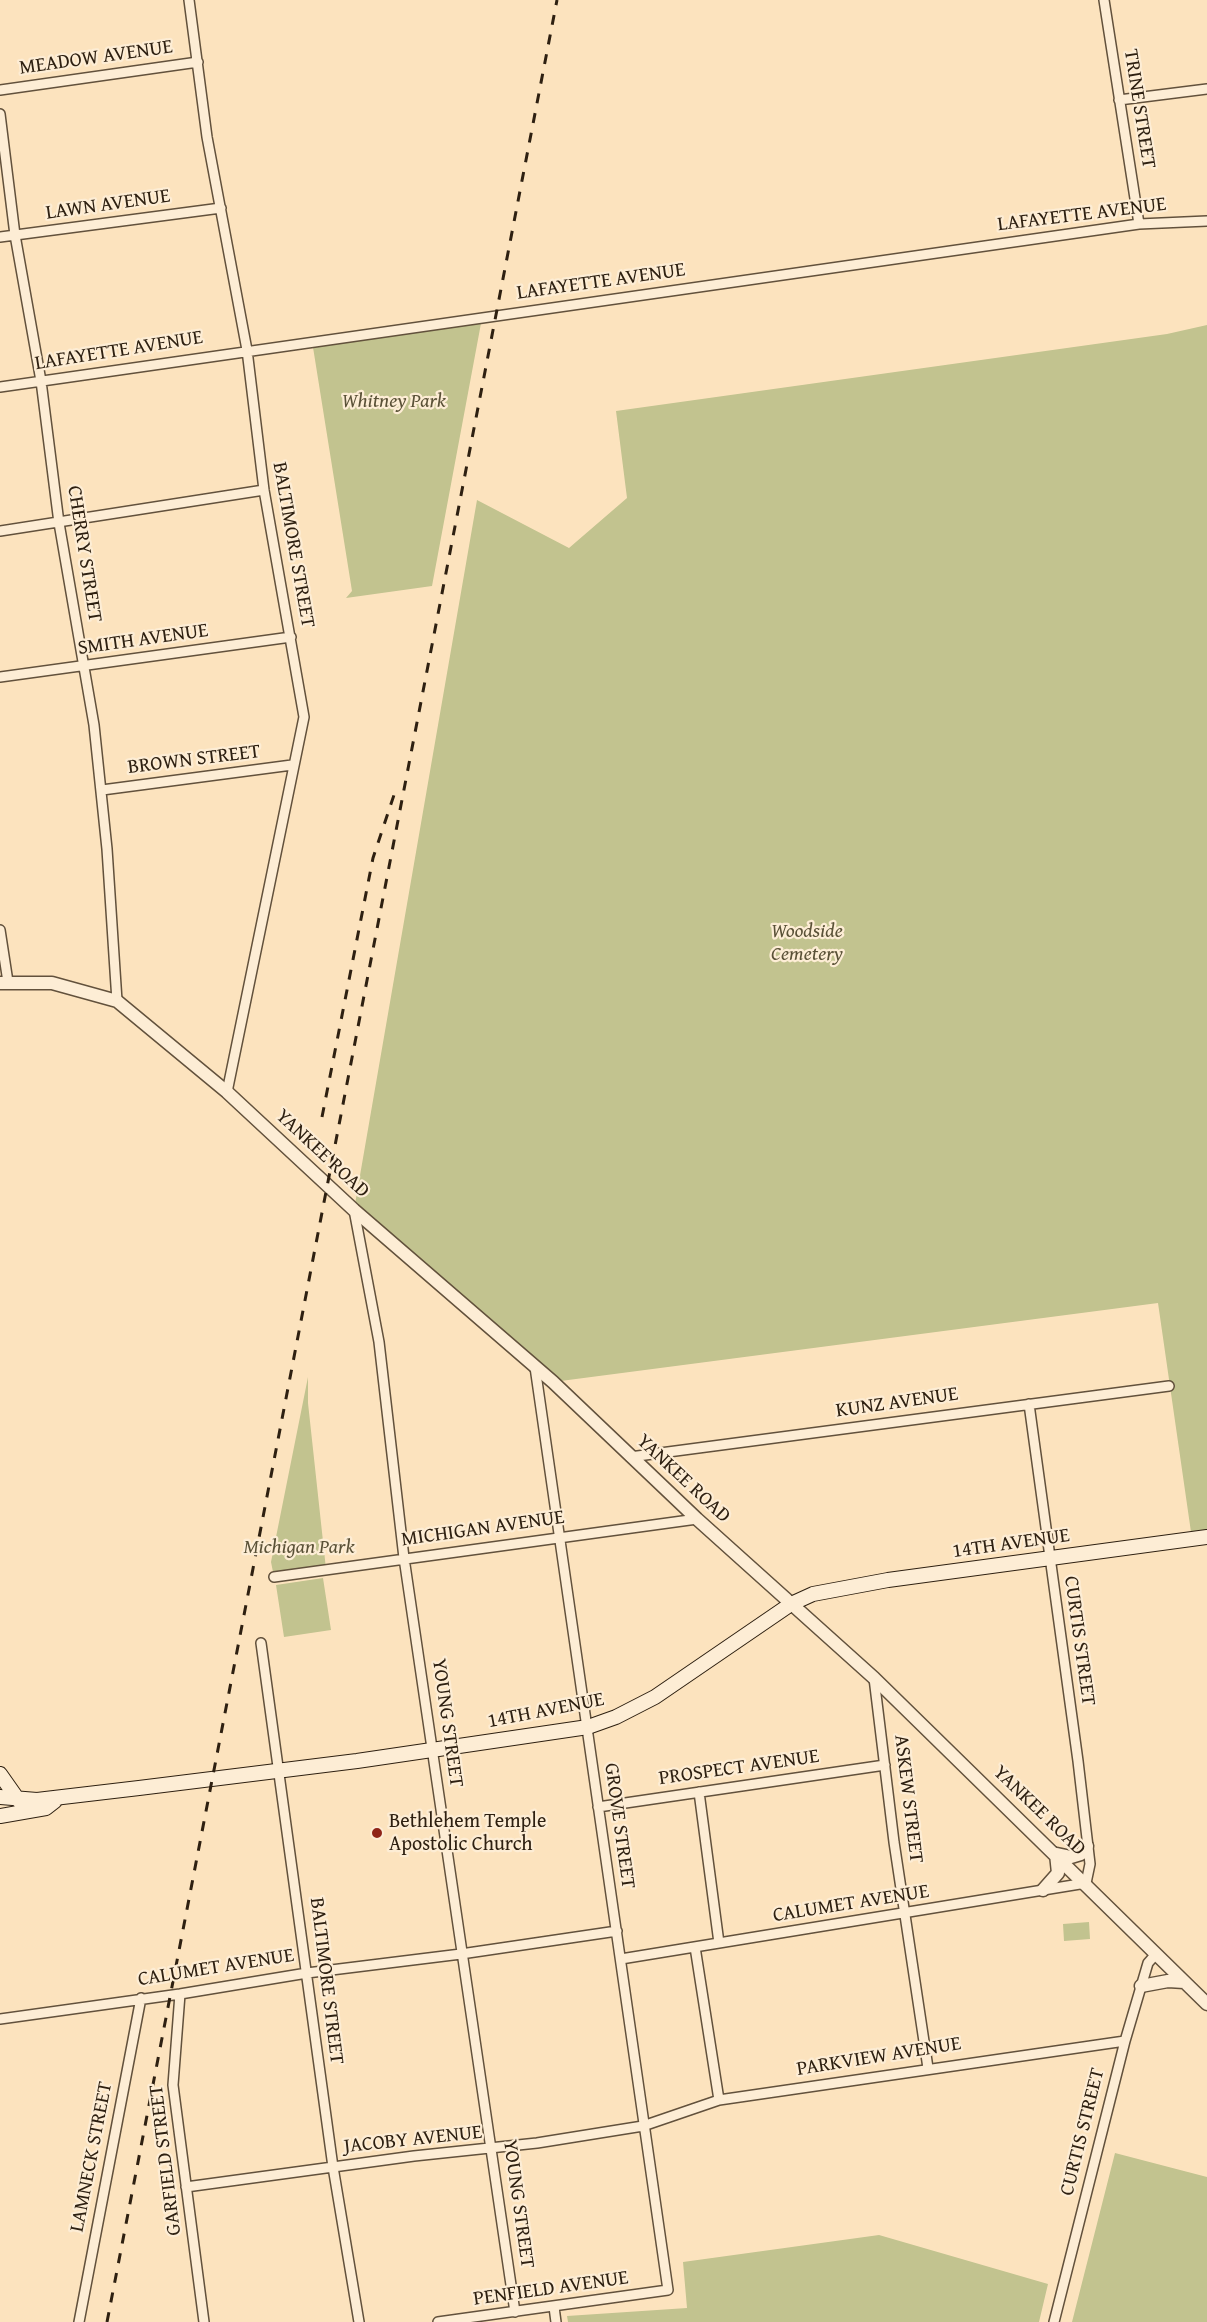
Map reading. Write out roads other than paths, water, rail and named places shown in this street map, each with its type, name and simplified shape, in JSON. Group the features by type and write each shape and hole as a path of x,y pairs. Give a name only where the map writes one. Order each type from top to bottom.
{"main road":[{"name":"14TH AVENUE","path":"0,1797 19,1801 60,1797 434,1751 588,1727 616,1718 655,1697 791,1604 813,1594 888,1580 1207,1537"},
{"path":"0,1774 19,1801"},
{"path":"0,1816 46,1808 60,1797"}],"street":[{"name":"BALTIMORE STREET","path":"189,0 207,137 247,350 264,490 304,717 292,765 227,1092"},
{"name":"TRINE STREET","path":"1104,0 1139,224"},
{"name":"MEADOW AVENUE","path":"0,90 198,62"},
{"path":"1119,100 1207,89"},
{"name":"CHERRY STREET","path":"0,114 15,235 41,381 59,523 102,790 117,1001"},
{"name":"LAWN AVENUE","path":"0,237 221,208"},
{"name":"LAFAYETTE AVENUE","path":"0,387 1139,224 1207,221"},
{"path":"0,531 264,490"},
{"name":"SMITH AVENUE","path":"0,677 291,637"},
{"name":"BROWN STREET","path":"102,790 292,765"},
{"path":"0,930 4,982 52,983 117,1001"},
{"name":"YANKEE ROAD","path":"117,1001 227,1092 354,1210 536,1367 697,1519 874,1678 1086,1883 1207,2004"},
{"name":"YOUNG STREET","path":"354,1210 379,1342 404,1558 515,2312"},
{"name":"GROVE STREET","path":"536,1367 643,2126 669,2290"},
{"name":"KUNZ AVENUE","path":"630,1457 1169,1386"},
{"name":"CURTIS STREET","path":"1029,1404 1087,1846 1089,1864 1086,1883"},
{"name":"MICHIGAN AVENUE","path":"273,1577 697,1519"},
{"name":"BALTIMORE STREET","path":"261,1644 333,2167 359,2322"},
{"name":"ASKEW STREET","path":"874,1678 928,2068"},
{"name":"PROSPECT AVENUE","path":"598,1807 885,1765"},
{"path":"699,1792 719,1943"},
{"path":"1043,1890 1058,1873 1056,1854 1071,1857 1081,1854 1087,1846"},
{"name":"CALUMET AVENUE","path":"621,1959 1086,1883"},
{"name":"CALUMET AVENUE","path":"0,2019 180,1994 307,1973 461,1954 616,1931"},
{"path":"695,1947 719,2100"},
{"name":"CURTIS STREET","path":"1054,2322 1125,2041 1148,1963 1156,1954"},
{"path":"1141,1986 1168,1981 1184,1982"},
{"name":"GARFIELD STREET","path":"180,1994 173,2085 204,2322"},
{"name":"LAMNECK STREET","path":"79,2322 141,1998"},
{"name":"PARKVIEW AVENUE","path":"643,2126 719,2100 1125,2041"},
{"name":"JACOBY AVENUE","path":"186,2187 492,2149 643,2126"},
{"name":"PENFIELD AVENUE","path":"438,2322 669,2290"},
{"path":"554,2307 556,2322"}],"railway":[{"path":"107,2322 557,0"},
{"path":"322,1117 373,858 397,786"}],"place":[{"name":"Bethlehem Temple Apostolic Church","path":"377,1833"}],"park label":[{"name":"Whitney Park","path":"394,402"},
{"name":"Woodside Cemetery","path":"807,944"},
{"name":"Michigan Park","path":"299,1548"}]}
